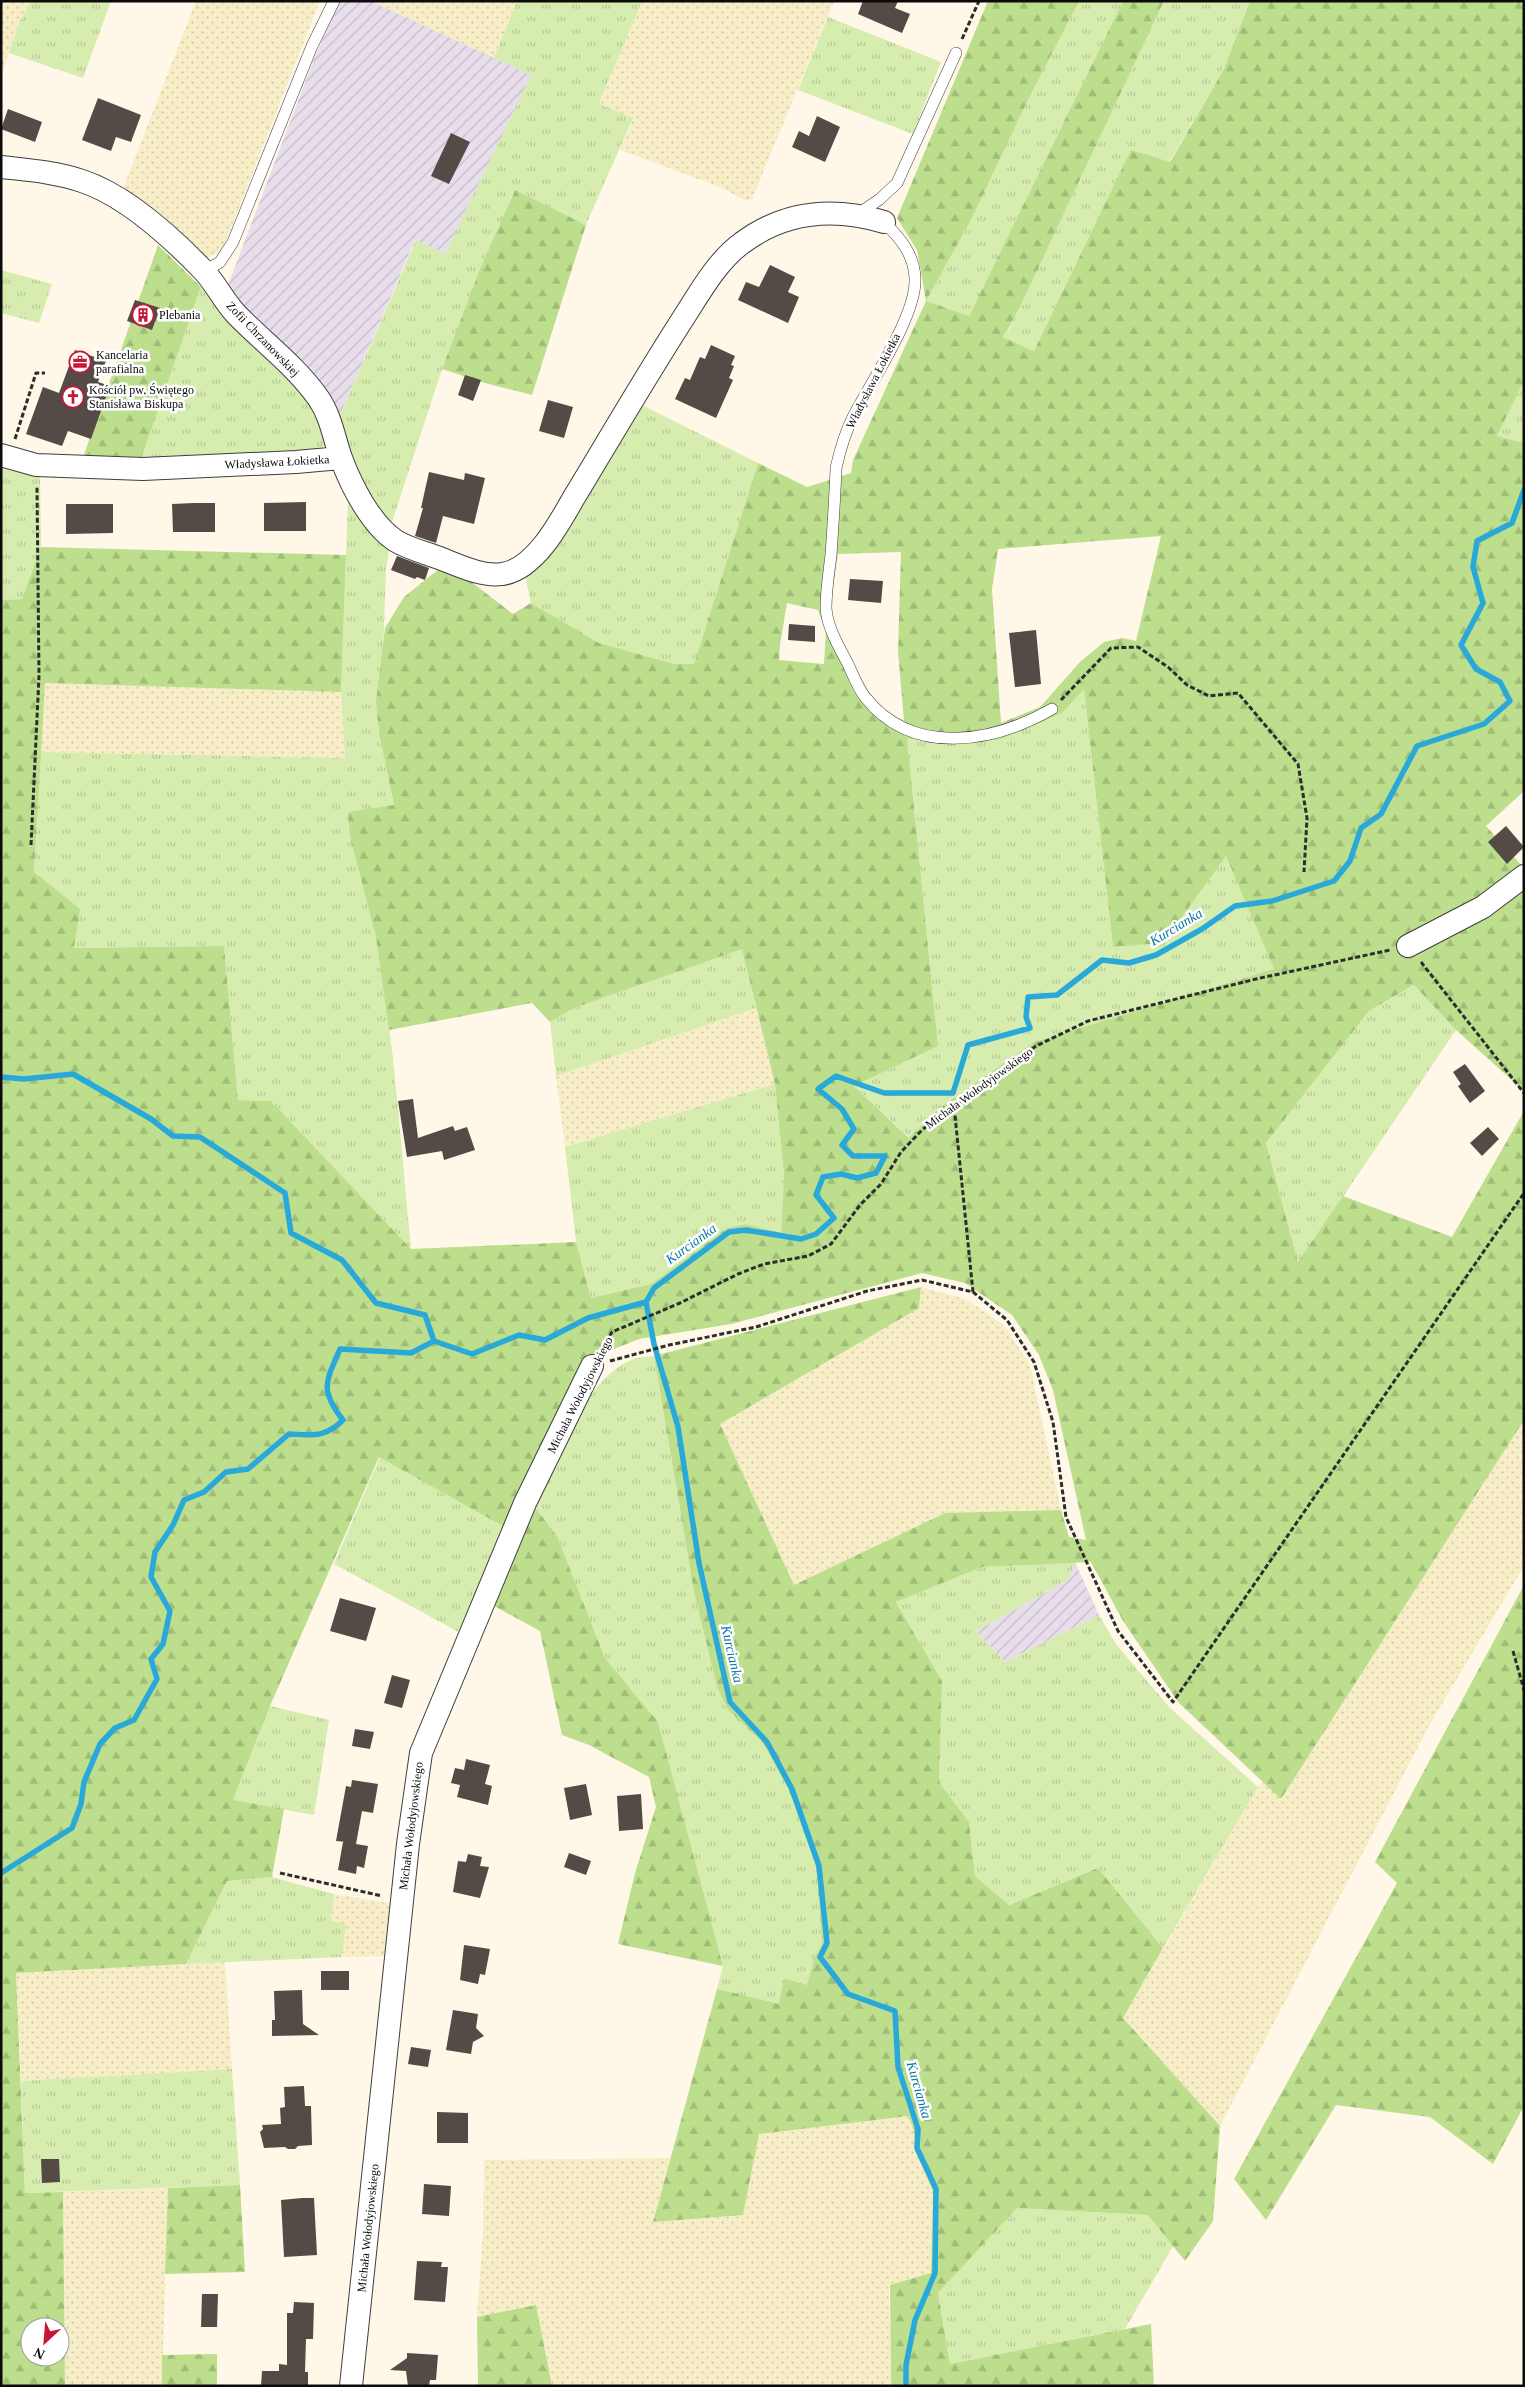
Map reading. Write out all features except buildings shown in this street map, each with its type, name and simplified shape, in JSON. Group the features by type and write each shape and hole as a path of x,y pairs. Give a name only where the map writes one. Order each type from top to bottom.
{"street":[{"name":"Zofii Chrzanowskiej","path":"1,166 83,181 119,199 167,236 205,272 235,312 286,359 320,401 335,435 341,458"},
{"name":"Władysława Łokietka","path":"5,456 36,465 143,469 341,458 365,506 376,522 396,541 463,568 488,574 504,574 524,564 554,532 666,344 701,291 738,245 762,229 789,218 817,213 858,214 884,222"},
{"path":"1408,946 1483,907 1524,876"},
{"name":"Michała Wołodyjowskiego","path":"351,2386 402,1901 417,1772 421,1753 525,1504 592,1366"}],"lane":[{"path":"205,272 220,262 233,242 312,46 334,1"},
{"path":"858,214 897,183 956,53"},
{"name":"Władysława Łokietka","path":"884,222 902,240 911,256 915,277 915,293 895,341 852,418 841,446 836,468 826,609 833,634 865,697 882,714 904,728 925,736 948,739 976,737 1028,722 1052,709"}],"path":[{"path":"956,53 979,1"},
{"path":"5,456 36,373 45,373"},
{"path":"31,844 38,676 36,465"},
{"path":"1052,709 1111,648 1138,647 1168,667 1188,685 1209,696 1238,693 1298,764 1307,818 1304,872"},
{"path":"1408,946 1524,1093"},
{"name":"Michała Wołodyjowskiego","path":"592,1366 612,1332 680,1303 738,1274 764,1264 808,1256 831,1244 860,1205 881,1184 901,1152 923,1129 1036,1046 1088,1021 1256,979 1408,946"},
{"path":"954,1106 973,1292"},
{"path":"592,1366 670,1345 756,1327 868,1291 922,1280 973,1292 1007,1320 1034,1362 1053,1422 1066,1516 1118,1631 1174,1702 1524,1193"},
{"path":"1513,1651 1524,1690"},
{"path":"280,1873 402,1901"}],"shaded area":[{"path":"1,1 31,1 19,23 1,76"},
{"path":"196,1 320,1 222,251 207,257 138,203 121,194"},
{"path":"339,1 371,1 532,75 445,254 415,240 338,420 226,290 314,59"},
{"path":"371,1 517,1 494,58"},
{"path":"642,1 834,1 752,199 746,201 720,187 620,150 633,118 599,105"},
{"path":"44,683 341,692 345,758 40,752"},
{"path":"756,1008 775,1084 565,1147 556,1076"},
{"path":"921,1287 966,1299 1004,1325 1030,1365 1061,1510 945,1513 794,1585 720,1424 919,1308"},
{"path":"1524,1420 1524,1566 1430,1724 1220,2126 1123,2018 1258,1787 1263,1782 1281,1799"},
{"path":"1075,1562 1099,1615 1005,1662 976,1631 1068,1580"},
{"path":"334,1894 394,1904 388,1956 342,1957 345,1925 331,1921"},
{"path":"225,1962 232,2069 21,2081 16,1973"},
{"path":"908,2116 914,2130 915,2150 933,2191 931,2274 889,2285 891,2386 552,2386 536,2305 477,2317 483,2233 484,2160 670,2158 653,2222 743,2215 758,2134"},
{"path":"168,2188 162,2386 65,2386 65,2367 70,2367 70,2317 64,2317 63,2192"}],"green space":[{"path":"31,1 111,1 83,78 9,53 19,23"},
{"path":"517,1 642,1 599,104 633,118 586,225 514,191 442,369 392,522 372,500 365,488 353,462 338,420 416,240 445,254 531,75 494,58"},
{"path":"988,1 1079,1 1028,100 972,218 926,301 917,250 897,218"},
{"path":"1079,1 1123,1 969,316 926,301 972,218 1028,100"},
{"path":"1123,1 1164,1 1020,307 1002,337 1034,351 1131,150 1170,162 1223,71 1250,1 1524,1 1524,381 1497,436 1524,443 1524,791 1486,826 1524,868 1524,1091 1456,1030 1414,985 1369,1011 1266,1143 1298,1262 1343,1196 1452,1237 1524,1111 1524,1420 1281,1799 1179,1703 1123,1621 1091,1562 982,1567 896,1602 942,1681 939,1782 969,1822 975,1876 1009,1905 1098,1868 1163,1948 1123,2018 1220,2126 1213,2221 1185,2261 1148,2215 1017,2208 938,2293 950,2364 1151,2324 1154,2386 891,2386 890,2285 931,2273 933,2191 915,2150 914,2130 908,2116 759,2134 743,2215 653,2222 717,1989 779,2004 784,1979 807,1985 815,1956 822,1944 816,1866 789,1791 763,1743 728,1710 717,1687 694,1592 654,1356 921,1287 919,1308 720,1424 794,1585 945,1513 1061,1510 1069,1537 1086,1540 1053,1390 1039,1355 1012,1315 965,1283 922,1273 731,1324 639,1339 584,1361 508,1529 379,1457 270,1706 233,1800 284,1809 272,1877 227,1881 186,1964 16,1973 25,2193 63,2192 64,2317 20,2317 20,2367 65,2367 65,2386 1,2386 1,600 22,599 41,547 346,555 341,692 45,683 34,872 80,909 74,948 224,946 238,1100 271,1101 411,1249 576,1242 591,1298 651,1284 727,1228 746,1224 781,1233 784,1176 775,1084 742,949 574,1008 550,1022 532,1003 389,1030 376,937 350,836 348,812 394,805 380,738 376,702 385,628 404,597 444,565 457,571 513,614 531,603 599,643 675,664 694,664 758,463 807,487 851,473 853,460 926,301 969,316","holes":["1161,536 1136,641 1122,638 1104,642 1080,662 1040,707 1001,723 992,589 998,549","901,552 898,651 904,721 883,709 868,691 838,636 830,608 838,554","787,603 818,610 826,630 824,664 779,660","1084,689 1113,947 1163,943 1226,856 1274,969 1034,1042 938,1109 909,1138 854,1086 938,1046 907,738 937,744 968,744 1001,739 1062,713"]},
{"path":"1164,1 1250,1 1223,71 1169,162 1131,151 1034,351 1001,337 1008,331 1020,307"},
{"path":"828,17 941,62 913,134 798,90"},
{"path":"515,190 586,225 532,395 485,383 442,369 481,267"},
{"path":"158,245 201,287 139,465 81,463"},
{"path":"1,270 52,284 39,323 1,313"},
{"path":"201,287 295,381 317,416 326,444 313,454 139,465"},
{"path":"1524,381 1524,443 1497,436"},
{"path":"640,404 758,463 694,664 675,664 599,643 531,603 525,576"},
{"path":"1,465 40,474 41,547 22,599 1,600"},
{"path":"348,500 390,543 386,570 380,738 394,806 348,812 353,844 373,922 388,1016 411,1249 271,1101 238,1100 224,946 73,948 34,872 40,752 345,758 341,692"},
{"path":"1084,688 1113,947 1163,943 1226,855 1274,969 1034,1042 938,1109 910,1138 854,1086 938,1046 907,738 937,744 968,744"},
{"path":"742,948 756,1008 556,1076 550,1022 574,1008"},
{"path":"1415,985 1456,1030 1298,1263 1266,1143 1369,1011"},
{"path":"775,1084 784,1176 781,1234 746,1224 727,1228 651,1284 591,1298 576,1242 565,1147"},
{"path":"654,1356 694,1592 717,1687 728,1710 763,1743 789,1791 816,1866 822,1944 815,1956 807,1985 779,2005 717,1989 723,1966 658,1722 605,1658 557,1536 534,1506 573,1424 585,1403 599,1385 614,1370 631,1360"},
{"path":"380,1457 508,1529 464,1635 334,1564"},
{"path":"534,1506 557,1536 605,1658 658,1722 723,1966 618,1944 635,1873 656,1807 649,1777 589,1745 562,1735 540,1631 494,1606"},
{"path":"1075,1562 1068,1580 976,1631 1005,1662 1099,1615 1116,1644 1169,1707 1258,1787 1163,1948 1098,1868 1008,1905 975,1876 969,1822 939,1782 942,1681 896,1602 982,1567"},
{"path":"1524,1585 1524,2106 1493,2164 1430,2117 1336,2105 1266,2220 1234,2179 1397,1883 1375,1862"},
{"path":"270,1706 329,1720 314,1815 233,1800"},
{"path":"272,1877 334,1894 331,1921 346,1924 342,1957 186,1964 227,1881"},
{"path":"232,2069 240,2185 25,2193 21,2081"},
{"path":"240,2185 245,2272 165,2274 168,2188"},
{"path":"1017,2208 1148,2215 1173,2246 1125,2329 950,2364 938,2293"},
{"path":"536,2305 552,2386 478,2386 477,2317"},
{"path":"217,2354 217,2386 162,2386 162,2355"}],"waterway":[{"name":"Kurcianka","path":"906,2386 906,2365 915,2320 935,2273 936,2189 917,2148 918,2129 898,2067 895,2011 848,1994 820,1957 827,1943 819,1866 792,1789 767,1742 730,1702 699,1563 678,1427 654,1344 646,1302 654,1288 729,1232 746,1230 801,1239 816,1234 834,1218 816,1195 823,1177 841,1174 857,1178 876,1173 885,1156 853,1156 842,1145 854,1129 842,1109 818,1089 836,1076 884,1093 953,1093 968,1045 1030,1028 1026,1017 1028,997 1057,995 1102,960 1129,963 1156,955 1202,929 1235,906 1272,901 1334,881 1350,861 1361,828 1381,814 1417,746 1484,724 1510,701 1500,682 1476,669 1461,645 1483,603 1473,567 1477,541 1512,523 1524,490"},
{"path":"1,1077 24,1079 73,1074 151,1119 173,1136 200,1137 285,1193 291,1233 342,1260 376,1303 425,1315 434,1341"},
{"path":"1,1873 72,1828 81,1804 84,1782 100,1744 115,1728 134,1720 157,1679 151,1659 163,1644 170,1611 151,1577 155,1552 173,1525 184,1500 204,1492 226,1472 248,1469 289,1434 312,1435 324,1433 343,1420 330,1400 327,1385 340,1349 411,1353 434,1341 472,1354 519,1335 545,1340 588,1318 646,1302"}],"place":[{"name":"Plebania","path":"143,315"},
{"name":"Kancelaria parafialna","path":"80,362"},
{"name":"Kościół pw. Świętego Stanisława Biskupa","path":"73,397"}]}
